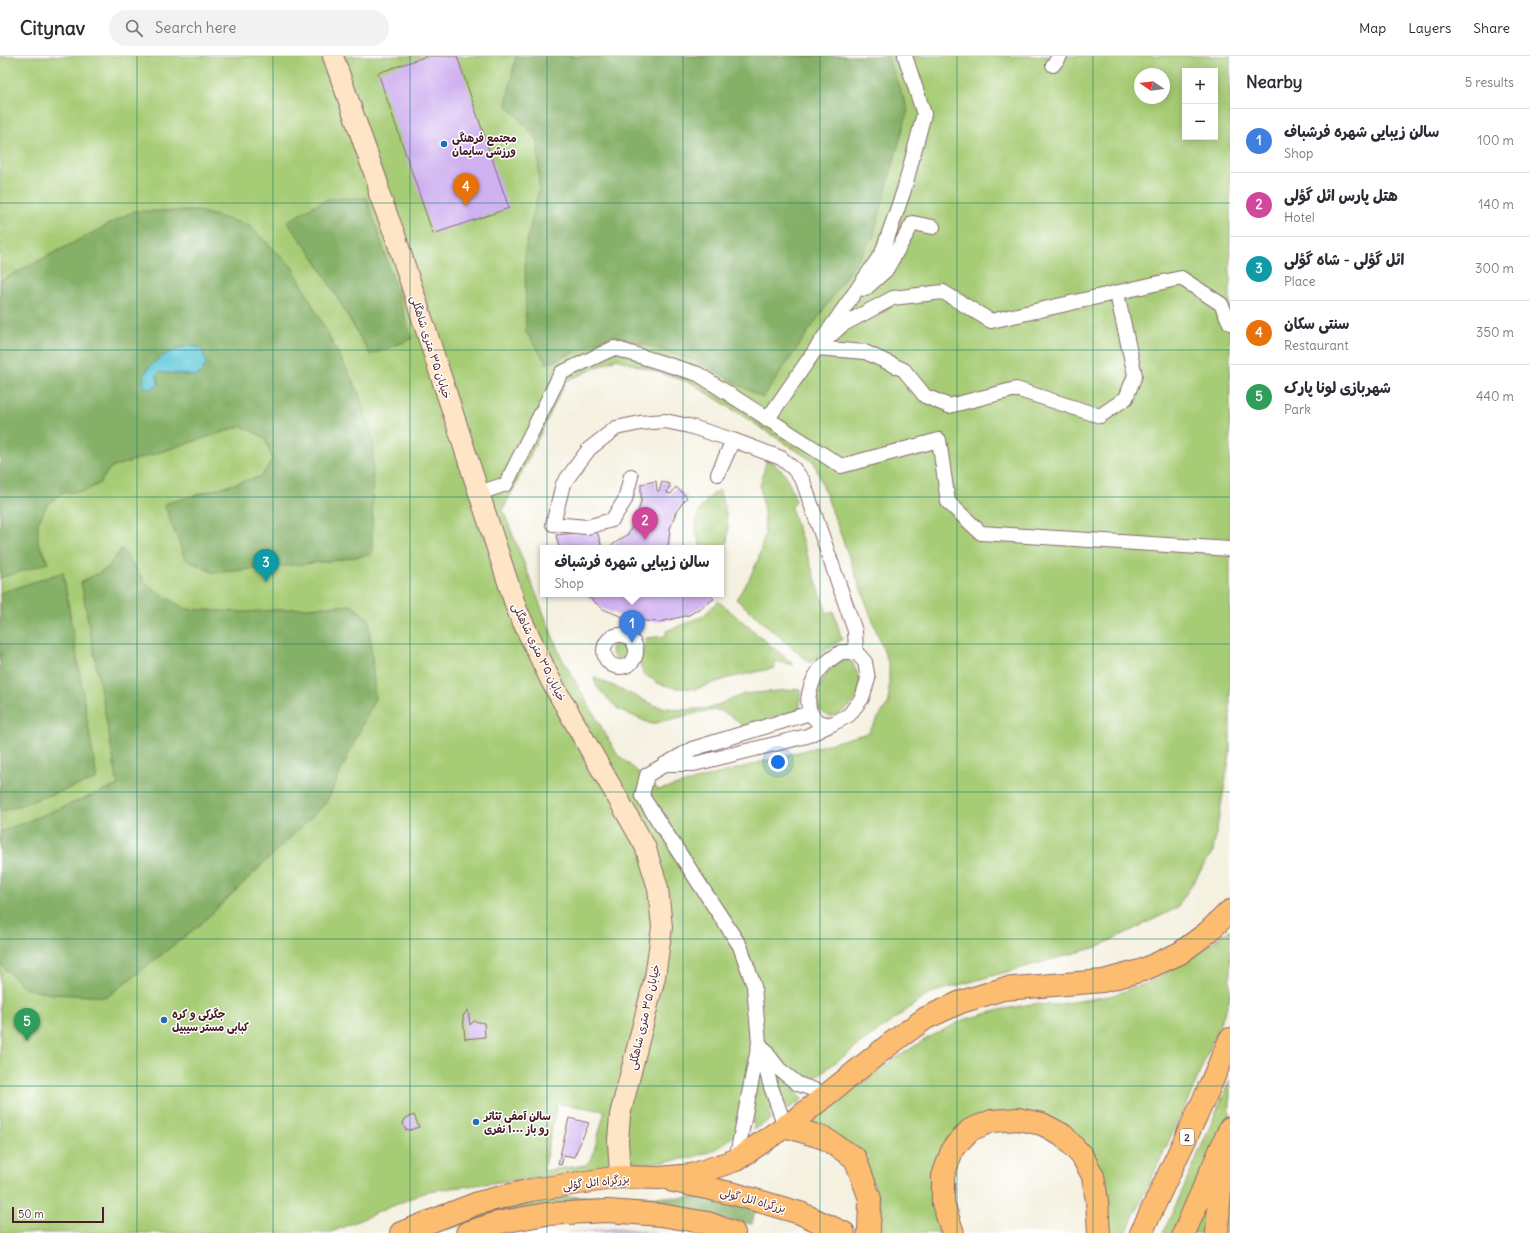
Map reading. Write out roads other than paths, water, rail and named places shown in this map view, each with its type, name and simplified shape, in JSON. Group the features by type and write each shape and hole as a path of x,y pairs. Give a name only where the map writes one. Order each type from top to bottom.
{"highway":[{"name":"بزرگراه ائل گؤلی","path":"401,1233 478,1203 531,1190 620,1177 659,1178 692,1175 736,1160 785,1126 890,1044 926,1018 961,1002 1003,989 1103,981 1143,970 1180,953 1207,933 1230,910"},
{"name":"2","path":"1141,1233 1206,1095 1230,1039"},
{"path":"953,1233 943,1203 943,1176 953,1148 970,1130 992,1120 1018,1119 1042,1124 1063,1135 1082,1156 1093,1176 1098,1201 1099,1233"},
{"path":"785,1126 824,1138 855,1158 870,1198 869,1233"},
{"path":"1184,1233 1227,1136"},
{"path":"1217,1233 1227,1136"},
{"name":"بزرگراه ائل گولی","path":"659,1178 734,1194 792,1211 844,1233"},
{"path":"467,1233 497,1223 546,1214 608,1211 661,1215 700,1221 734,1233"}],"street":[{"name":"خیابان ۳۵ متری شاهگلی","path":"333,56 378,184 379,194 395,235 517,610 551,681 644,846 658,888 662,927 655,977 620,1115 618,1141 620,1177"},
{"path":"767,420 882,253 904,190 924,114 905,56"},
{"path":"842,310 886,270 913,223 933,227"},
{"path":"816,348 842,325 893,298 944,292 991,321 1117,294 1181,278 1221,304 1230,323"},
{"path":"816,348 864,352 904,370 925,396 949,406 1016,389 1100,416 1126,398 1135,375 1117,294"},
{"path":"479,493 506,484 561,373 614,348 698,374 767,420 841,466 939,440 948,502 981,533 1230,549"},
{"path":"631,476 625,500 612,520 587,527 553,524 563,484 589,449 616,428 640,423 665,422 689,426 733,440 781,458 794,469 803,481 855,631 856,652 864,662 868,679 862,698 849,715 807,736 694,764 665,764"},
{"path":"718,474 733,440"},
{"path":"832,724 818,722 810,713 808,698 812,682 824,665 841,652 856,652"},
{"path":"785,1126 771,1087 759,1043 754,986 740,946 642,796 647,775 692,749 810,713"},
{"path":"759,1043 779,1068 798,1084 826,1094"},
{"path":"736,1160 759,1043"}],"water":[{"path":"193,345 202,349 206,363 202,372 196,376 159,372 156,375 158,385 155,388 148,389 144,387 143,379 146,371 159,358 177,349"}],"place":[{"name":"مجتمع فرهنگی ورزشی سایمان","path":"444,144"},
{"name":"سنتی سکان","path":"466,206"},
{"name":"هتل پارس ائل گؤلی","path":"645,540"},
{"name":"ائل گؤلی - شاه گؤلی","path":"266,582"},
{"name":"سالن زیبایی شهره فرشباف","path":"632,643"},
{"name":"جگرکی و کره کبابی مستر سیبیل","path":"164,1020"},
{"name":"شهربازی لونا پارک","path":"27,1041"},
{"name":"سالن آمفی تئاتر رو باز ۱۰۰۰ نفری","path":"476,1122"}]}
